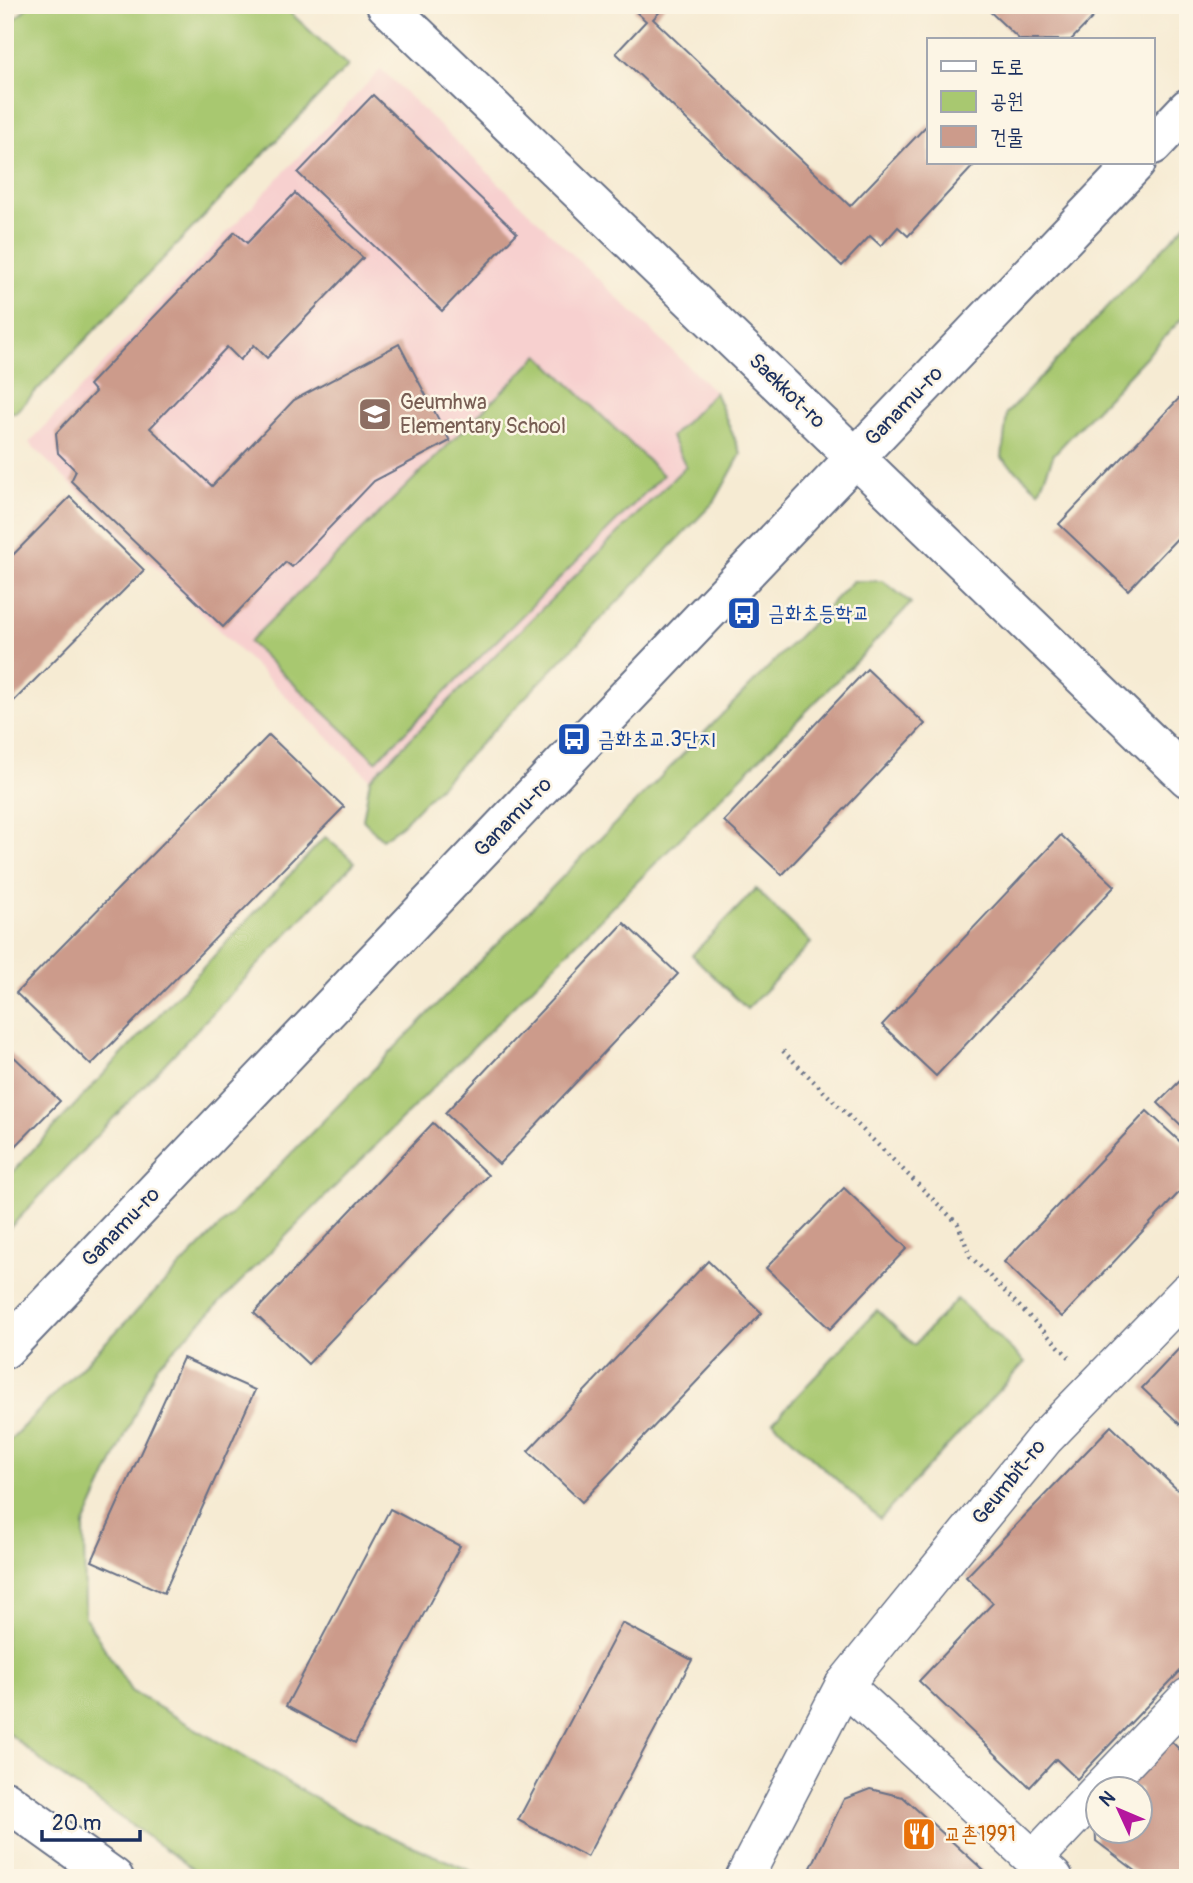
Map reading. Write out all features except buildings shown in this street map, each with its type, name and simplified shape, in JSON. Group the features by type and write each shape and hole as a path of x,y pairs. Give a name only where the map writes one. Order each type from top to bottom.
{"street":[{"name":"Saekkot-ro","path":"405,11 855,457 1188,778"},
{"path":"1154,144 1188,108"},
{"name":"Ganamu-ro","path":"5,1349 1135,164"},
{"name":"Geumbit-ro","path":"744,1878 844,1685 1045,1438 1188,1291"},
{"path":"844,1685 1044,1868 1084,1812"},
{"path":"1115,1774 1188,1697"},
{"path":"5,1800 114,1878"}],"path":[{"path":"783,1051 958,1224 970,1256 1096,1385"}],"shaded area":[{"name":"Geumhwa Elementary School","path":"381,69 715,392 671,437 686,466 370,779 29,443"}],"green space":[{"path":"29,5 282,5 348,66 15,413 5,409 5,30"},
{"path":"1188,222 1188,312 1054,454 1039,491 1002,458 1007,413"},
{"path":"539,355 663,475 376,761 249,642"},
{"path":"715,392 741,454 715,501 401,826 382,839 363,820 370,779 686,466 671,437"},
{"path":"853,581 883,581 911,603 157,1366 84,1525 85,1617 131,1691 356,1822 487,1878 211,1878 196,1871 46,1765 5,1730 5,1445"},
{"path":"325,837 355,862 5,1233 5,1180"},
{"path":"756,889 811,943 747,1009 692,955"},
{"path":"957,1299 1025,1362 880,1519 773,1422 877,1310 914,1345"}],"place":[{"name":"Geumhwa Elementary School","path":"375,414"},
{"name":"금화초등학교","path":"744,613"},
{"name":"금화초교.3단지","path":"574,739"},
{"name":"교촌1991","path":"919,1834"}]}
